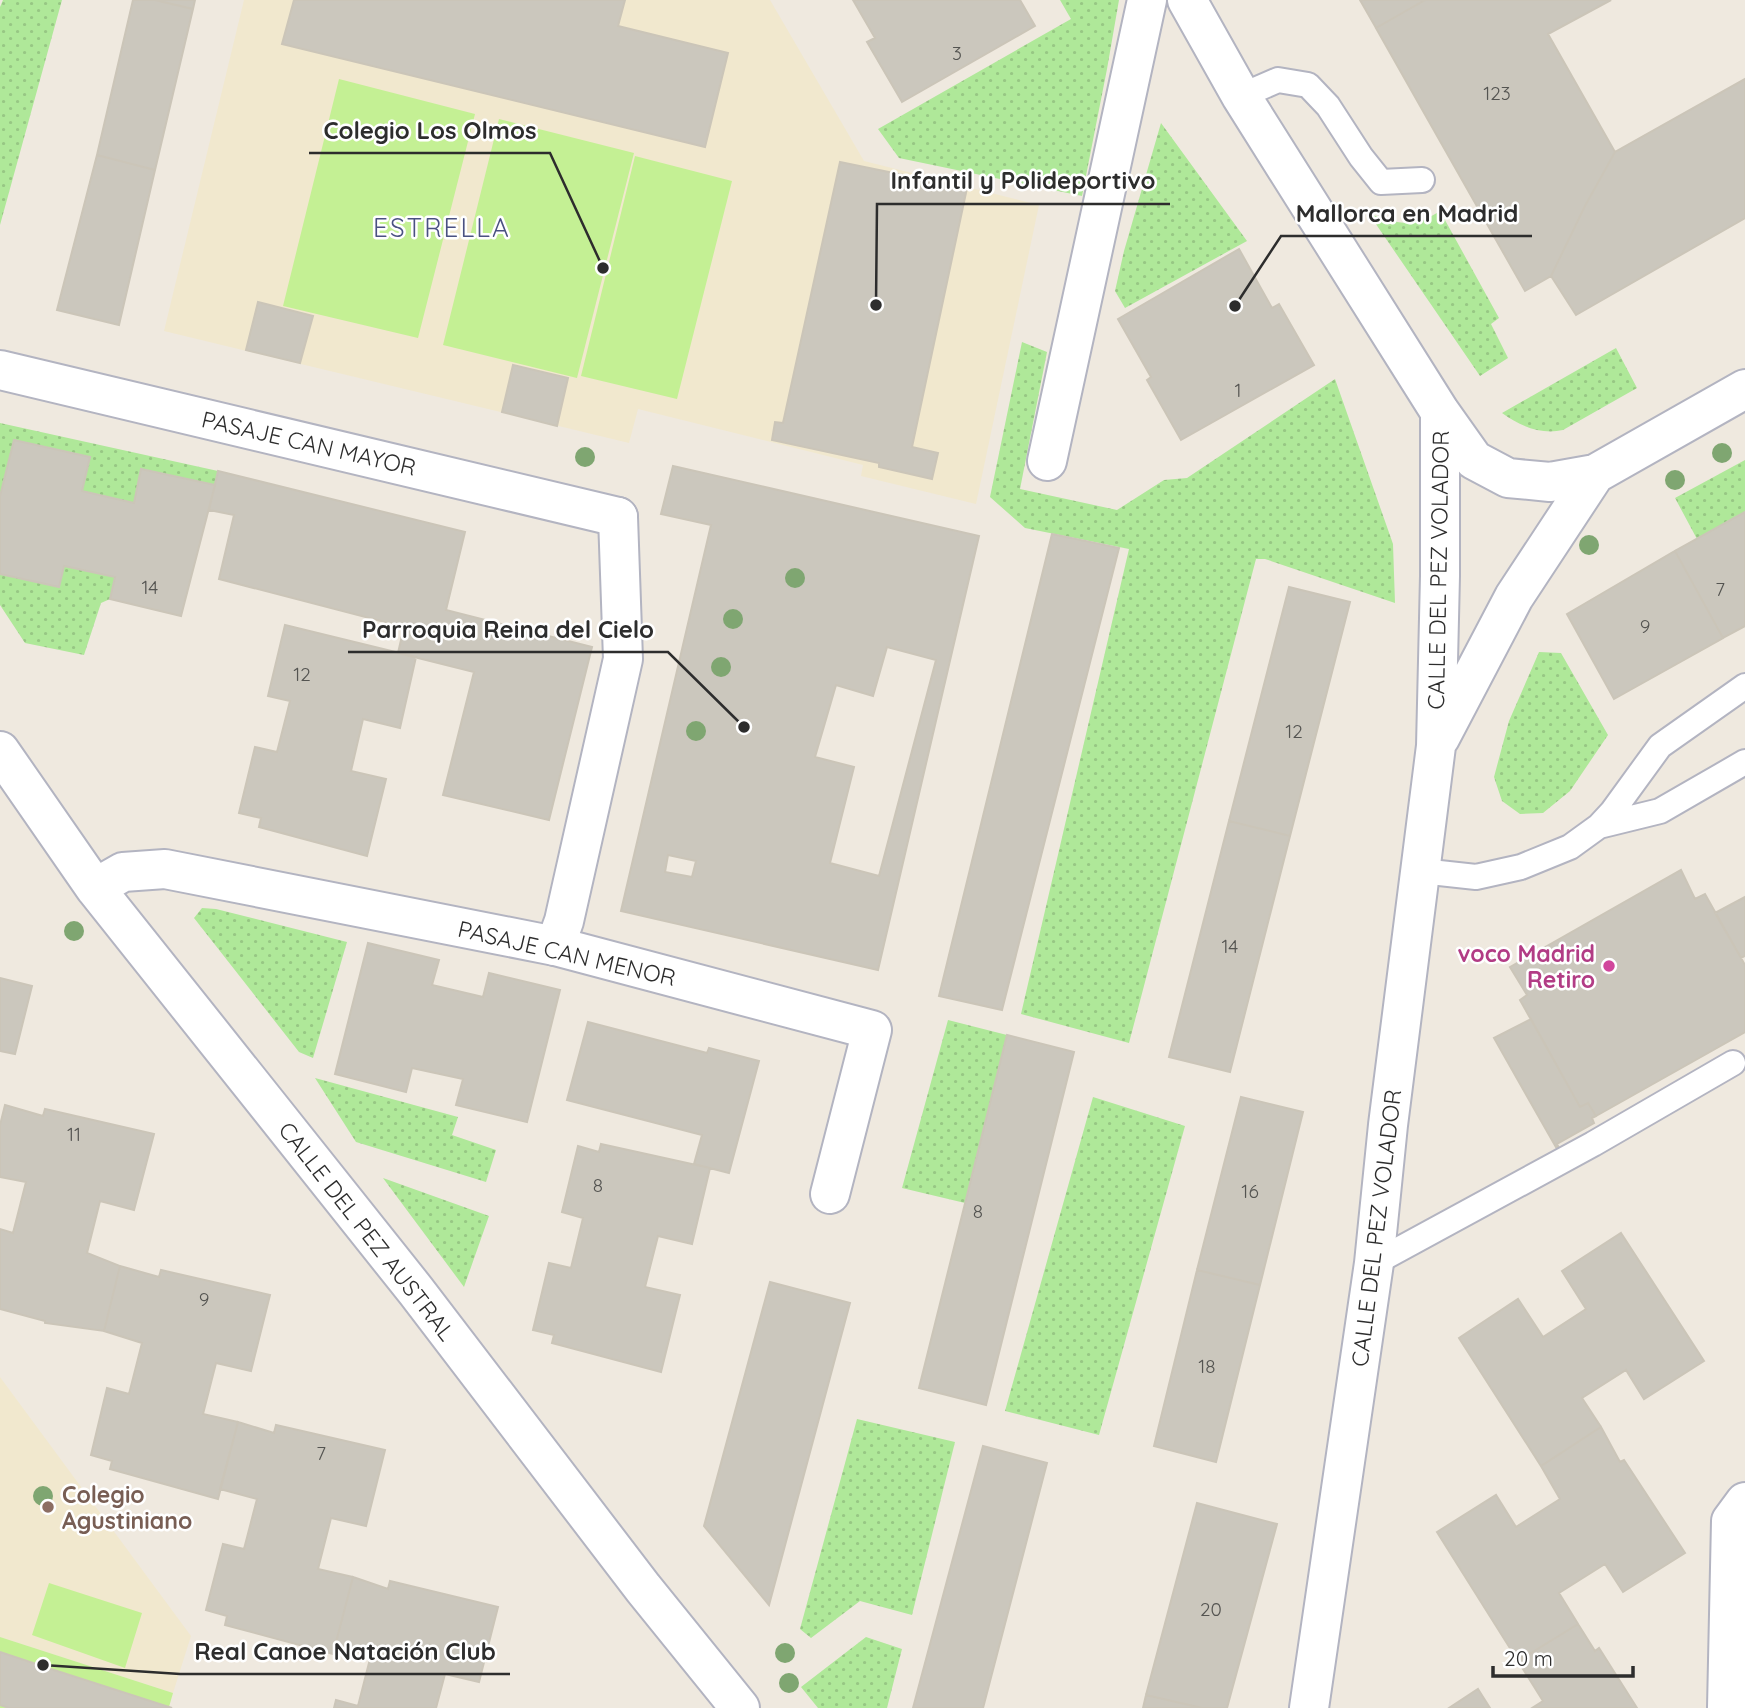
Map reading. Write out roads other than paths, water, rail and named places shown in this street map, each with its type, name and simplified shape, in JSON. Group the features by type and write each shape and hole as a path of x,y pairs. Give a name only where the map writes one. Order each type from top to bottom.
{"street":[{"path":"1047,461 1147,0"},
{"path":"1187,0 1241,96 1440,412"},
{"name":"PASAJE CAN MAYOR","path":"0,370 618,517 623,659 564,921 555,946"},
{"name":"CALLE DEL PEZ VOLADOR","path":"1440,412 1474,460 1508,478 1550,482 1595,474 1745,389"},
{"name":"CALLE DEL PEZ VOLADOR","path":"1309,1708 1374,1263 1388,1125 1436,746 1440,412"},
{"name":"CALLE DEL PEZ VOLADOR","path":"1436,746 1514,597 1595,474"},
{"name":"CALLE DEL PEZ AUSTRAL","path":"1,755 95,888 416,1291 643,1588 740,1708"},
{"name":"PASAJE CAN MENOR","path":"95,888 123,872 165,869 555,946 872,1030 830,1194"},
{"path":"1727,1708 1731,1521 1745,1502"}],"lane":[{"path":"1241,96 1278,80 1308,85 1328,106 1361,157 1381,182 1422,180"},
{"path":"1421,871 1476,877 1521,867 1570,847 1599,826 1612,812 1660,746 1745,686"},
{"path":"1599,826 1660,811 1745,762"},
{"path":"1374,1263 1593,1144 1733,1063"}],"place":[{"name":"Colegio Los Olmos","path":"603,268"},
{"name":"Infantil y Polideportivo","path":"876,305"},
{"name":"Mallorca en Madrid","path":"1235,306"},
{"name":"Parroquia Reina del Cielo","path":"744,727"},
{"name":"voco Madrid Retiro","path":"1609,966"},
{"name":"Colegio Agustiniano","path":"48,1507"},
{"name":"Real Canoe Natación Club","path":"43,1665"}],"district":[{"name":"ESTRELLA","path":"442,227"}]}
